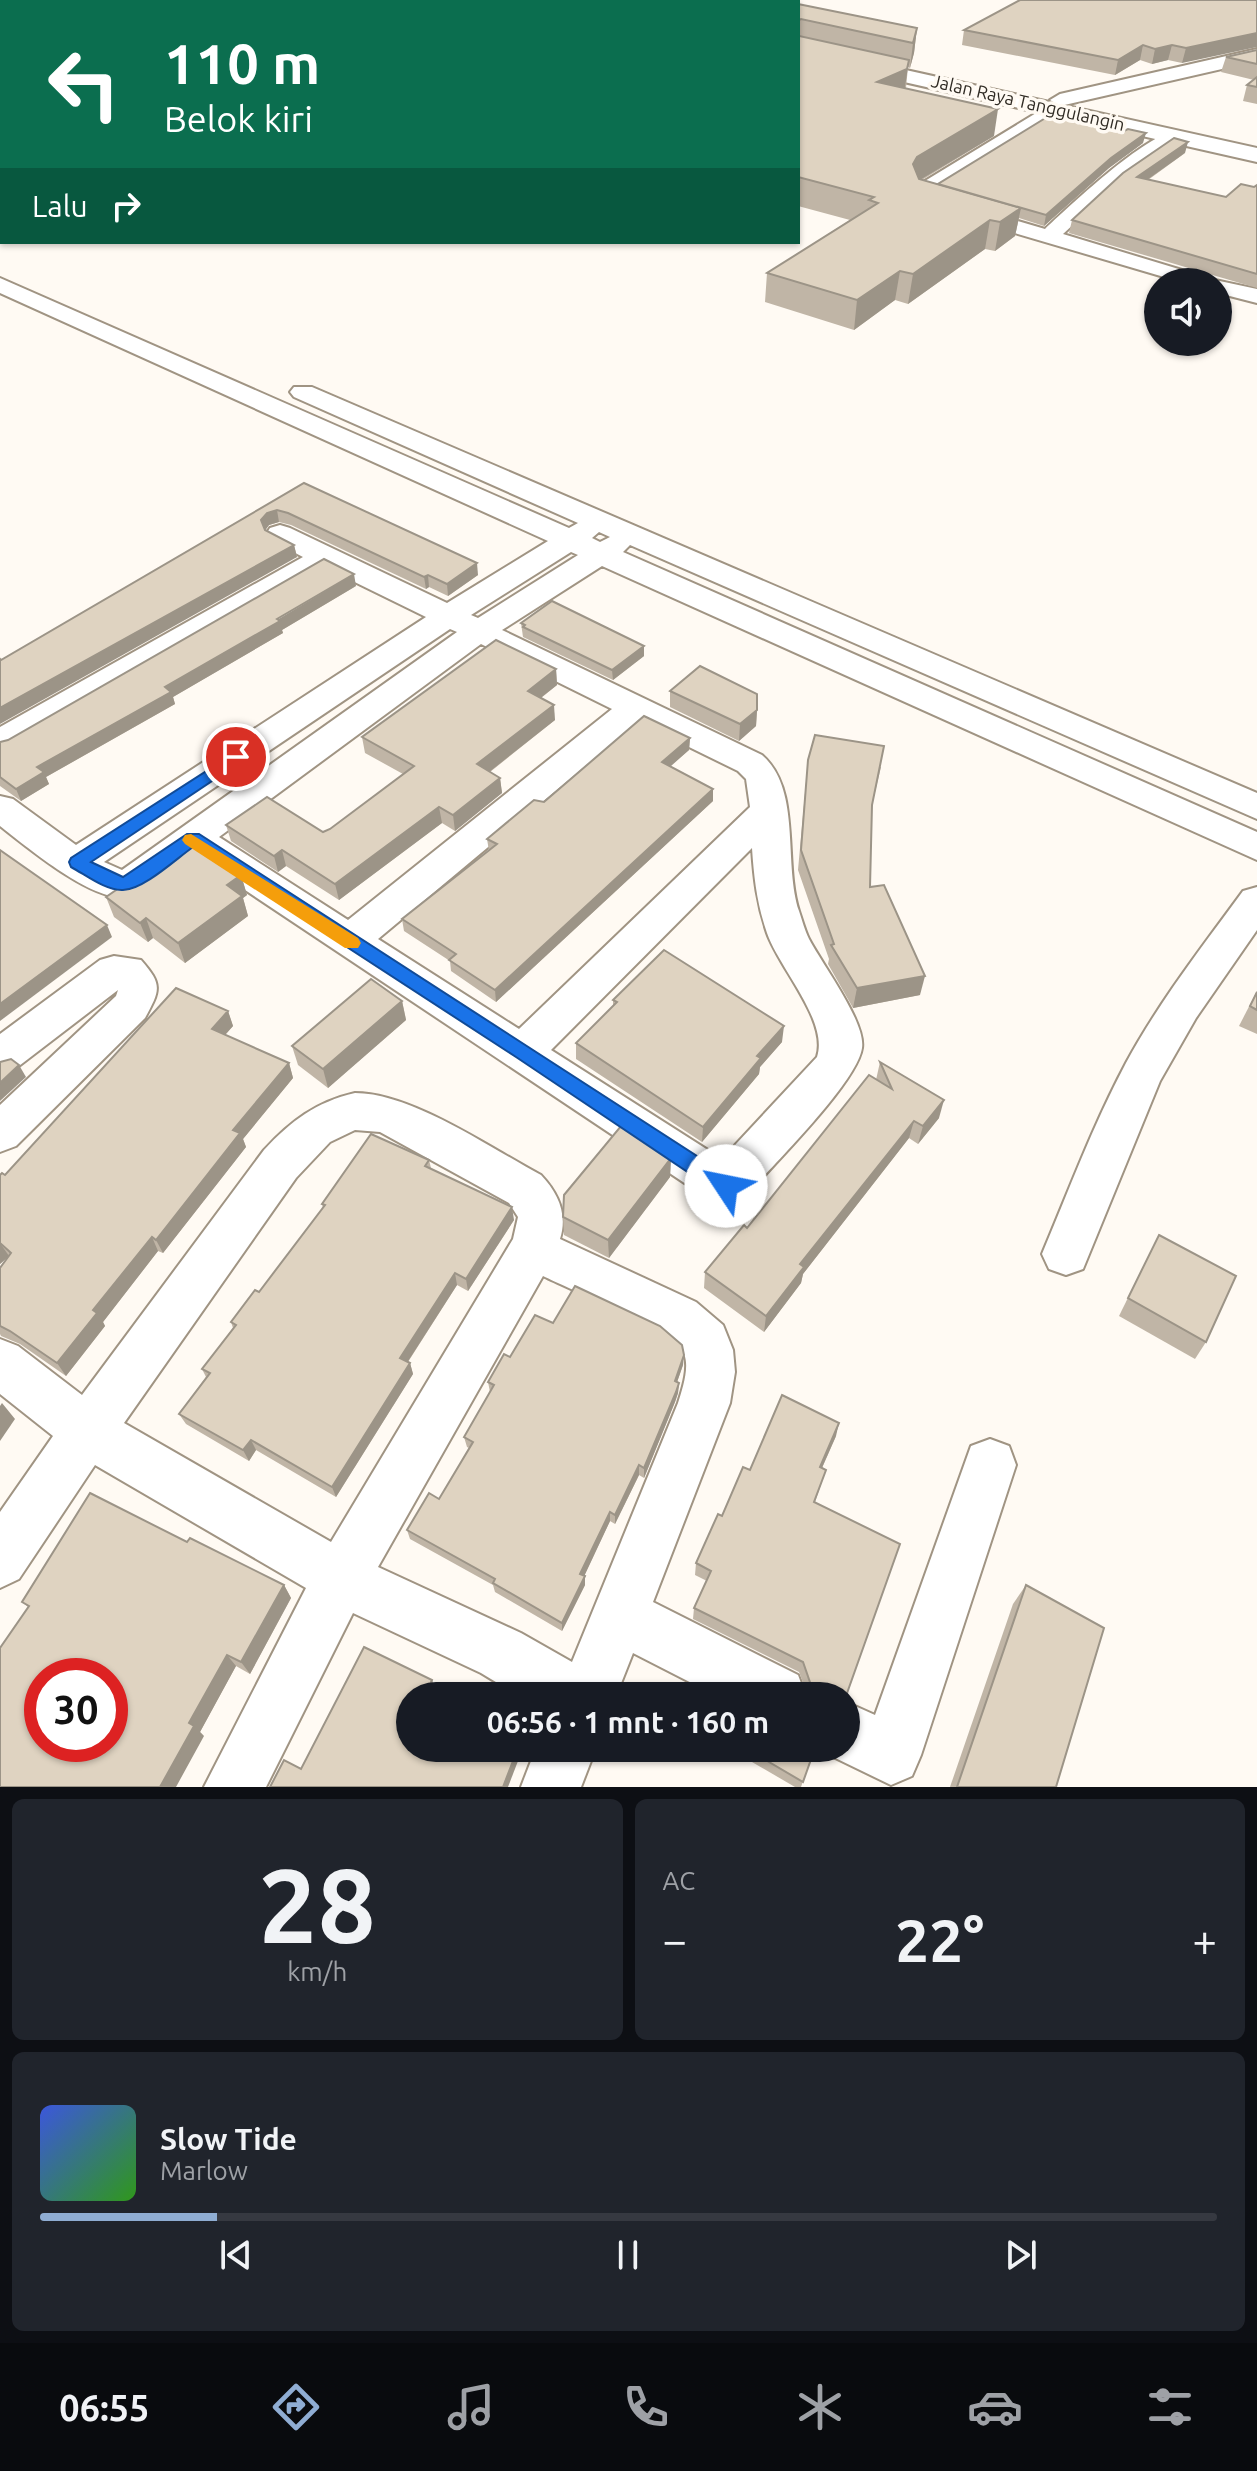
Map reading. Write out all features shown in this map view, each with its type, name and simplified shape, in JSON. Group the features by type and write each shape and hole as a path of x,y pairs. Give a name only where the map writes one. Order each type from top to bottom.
{"main road":[{"name":"Jalan Raya Tanggulangin","path":"800,43 890,68 1257,143"},
{"name":"Jalan Raya Tanggulangin","path":"800,52 846,58"},
{"path":"1056,104 1257,55"},
{"name":"Jalan Raya Tanggulangin","path":"1056,104 1172,136 1257,155"}],"street":[{"path":"1056,104 922,191 921,196 933,206 1155,268"},
{"path":"1047,238 1111,179 1172,136"},
{"path":"0,260 1257,807"},
{"path":"0,285 1257,847"},
{"path":"1232,290 1257,296"},
{"path":"96,328 126,315"},
{"path":"0,808 78,862 114,882 124,884 135,880 599,520"},
{"path":"193,838 726,1186 836,1065 842,1045 835,1022 788,937 774,893 767,792 762,774 750,763 637,706 280,534"},
{"path":"78,862 463,624 632,535"},
{"path":"0,742 326,556"},
{"path":"349,941 637,706"},
{"path":"523,1051 767,812"},
{"path":"1066,1254 1142,1074 1172,1020 1257,901"},
{"path":"0,1057 114,971 127,971 138,984 138,993 131,1007 0,1133"},
{"path":"0,1560 87,1431 280,1164 300,1140 323,1122 343,1113 370,1109 389,1115 525,1189 539,1203 542,1225 533,1249 341,1578 234,1787"},
{"path":"533,1249 691,1325 705,1340 710,1358 704,1403 593,1682"},
{"path":"0,1363 87,1431 341,1578 501,1653 550,1682"},
{"path":"860,1739 891,1755 990,1465"},
{"path":"619,1615 750,1682"},
{"path":"551,1787 561,1762"}],"building":[{"path":"1020,0 1257,0 1257,33 1186,48 1172,45 1155,49 1143,45 1118,60 964,30"},
{"path":"800,4 917,28 913,43 801,19"},
{"path":"800,36 909,60 907,69 877,82 998,109 917,157 913,164 919,179 1021,208 1000,222 990,220 913,274 900,271 857,300 767,273 878,203 869,200 874,197 800,178"},
{"path":"1257,50 1257,64 1226,57"},
{"path":"1257,77 1257,87 1247,85"},
{"path":"1052,114 1146,133 1111,158 1046,215 938,184"},
{"path":"1174,138 1188,142 1137,177 1226,197 1241,184 1257,185 1257,274 1072,220 1123,173"},
{"path":"304,483 477,563 447,584 428,575 424,577 288,513 277,510 267,513 261,520 265,530 294,545 0,708 0,659"},
{"path":"324,559 354,574 165,687 171,692 37,767 44,772 16,789 0,777 0,742"},
{"path":"552,601 644,646 612,670 523,627 525,625 521,623"},
{"path":"496,640 556,669 528,691 554,705 477,764 500,778 453,815 439,807 335,884 282,850 274,856 226,825 267,797 323,832 330,829 414,766 362,737"},
{"path":"700,666 757,694 757,710 740,724 670,691"},
{"path":"644,716 690,738 662,762 713,789 495,990 449,960 456,954 402,919 497,844 487,839 534,800 544,802"},
{"path":"815,735 884,746 872,805 870,887 884,885 925,976 857,988 831,945 834,944 801,850 808,760"},
{"path":"193,843 241,875 227,885 242,896 178,943 146,918 140,923 106,897 177,848 182,851"},
{"path":"0,850 107,925 0,1004"},
{"path":"664,950 784,1026 703,1127 576,1043 617,1002 613,1000"},
{"path":"371,979 402,1001 323,1069 292,1046"},
{"path":"176,988 228,1011 212,1029 289,1063 233,1130 240,1133 156,1240 152,1237 93,1310 97,1313 57,1363 0,1326 0,1268 11,1253 0,1243 0,1175 5,1175"},
{"path":"1257,992 1257,1010 1250,1006"},
{"path":"11,1059 19,1065 0,1083 0,1062"},
{"path":"880,1062 944,1100 923,1126 914,1121 800,1264 804,1267 766,1316 705,1272 744,1225 747,1228 869,1075 892,1089"},
{"path":"621,1126 671,1158 608,1240 563,1217 564,1195"},
{"path":"371,1134 429,1160 425,1166 512,1207 466,1279 455,1273 400,1358 410,1363 332,1487 251,1440 243,1450 179,1414 210,1373 202,1369 236,1325 231,1322 255,1290 259,1292 325,1205 322,1204"},
{"path":"1159,1235 1236,1276 1206,1342 1128,1298"},
{"path":"575,1286 660,1326 682,1345 684,1355 675,1381 679,1383 676,1392 644,1468 639,1465 615,1515 610,1512 580,1574 585,1576 562,1623 493,1583 495,1579 407,1530 429,1493 439,1499 473,1442 464,1437 494,1385 488,1382 504,1354 510,1357 535,1315 553,1323"},
{"path":"782,1395 839,1423 820,1467 826,1470 814,1502 900,1544 851,1682 810,1682 803,1662 694,1608 711,1571 696,1563 718,1514 722,1516 743,1467 750,1470"},
{"path":"90,1493 187,1542 190,1538 284,1585 241,1662 227,1655 189,1723 194,1726 160,1787 0,1787 0,1648 29,1606 22,1602"},
{"path":"1026,1585 1104,1628 1056,1787 957,1787"},
{"path":"364,1647 432,1680 396,1682 396,1762 513,1762 503,1787 270,1787 284,1760 301,1769"},
{"path":"769,1762 810,1762 803,1782"}],"slow traffic":[{"path":"191,840 193,838 352,943"}],"route":[{"path":"236,757 78,862 114,882 124,884 135,880 193,838 726,1186"}]}
